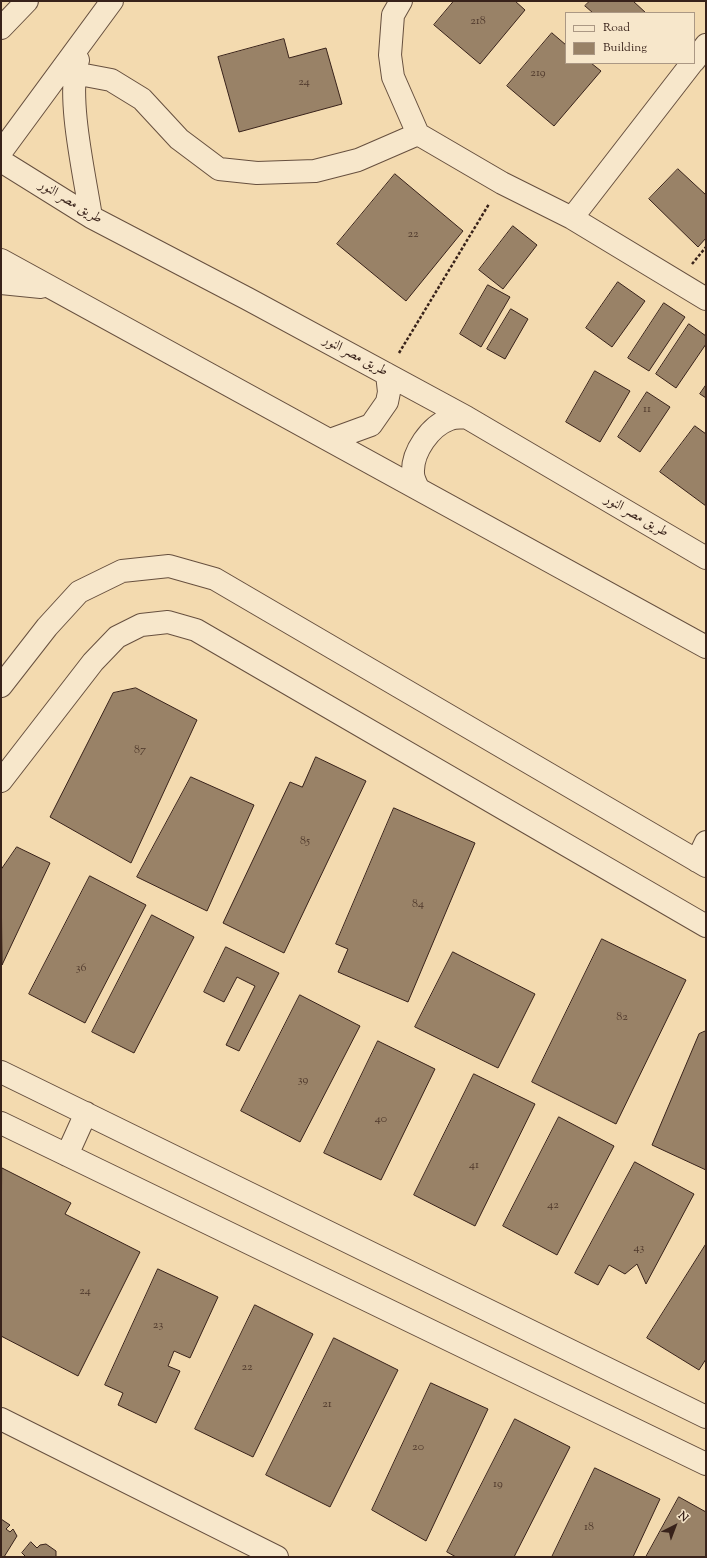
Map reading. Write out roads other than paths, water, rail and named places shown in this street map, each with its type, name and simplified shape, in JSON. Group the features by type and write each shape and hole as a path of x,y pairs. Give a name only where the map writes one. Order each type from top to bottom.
{"street":[{"path":"1,5 23,1"},
{"path":"1,28 27,1"},
{"path":"1,152 112,1"},
{"path":"401,1 393,15 390,56 393,77 418,134 502,183 572,218 706,299"},
{"path":"86,38 74,73 76,118 91,217"},
{"path":"695,60 706,46"},
{"path":"572,218 691,64"},
{"path":"74,73 111,80 142,99 179,139 219,169 258,173 315,171 358,160 418,134"},
{"name":"طريق مصر النور","path":"1,161 91,217 248,298 466,417 706,558"},
{"path":"1,260 418,488 706,648"},
{"path":"1,283 23,284 56,290"},
{"path":"330,440 371,425 387,402 389,392 386,374"},
{"path":"418,488 413,474 415,460 421,445 429,433 439,424 451,419 466,417"},
{"path":"1,686 47,627 79,592 122,571 170,566 216,579 703,856"},
{"path":"1,781 93,662 117,637 141,625 168,622 196,630 706,926"},
{"path":"1,1072 706,1417"},
{"path":"67,1155 86,1113"},
{"path":"1,1123 706,1464"},
{"path":"1,1419 277,1557"}]}
